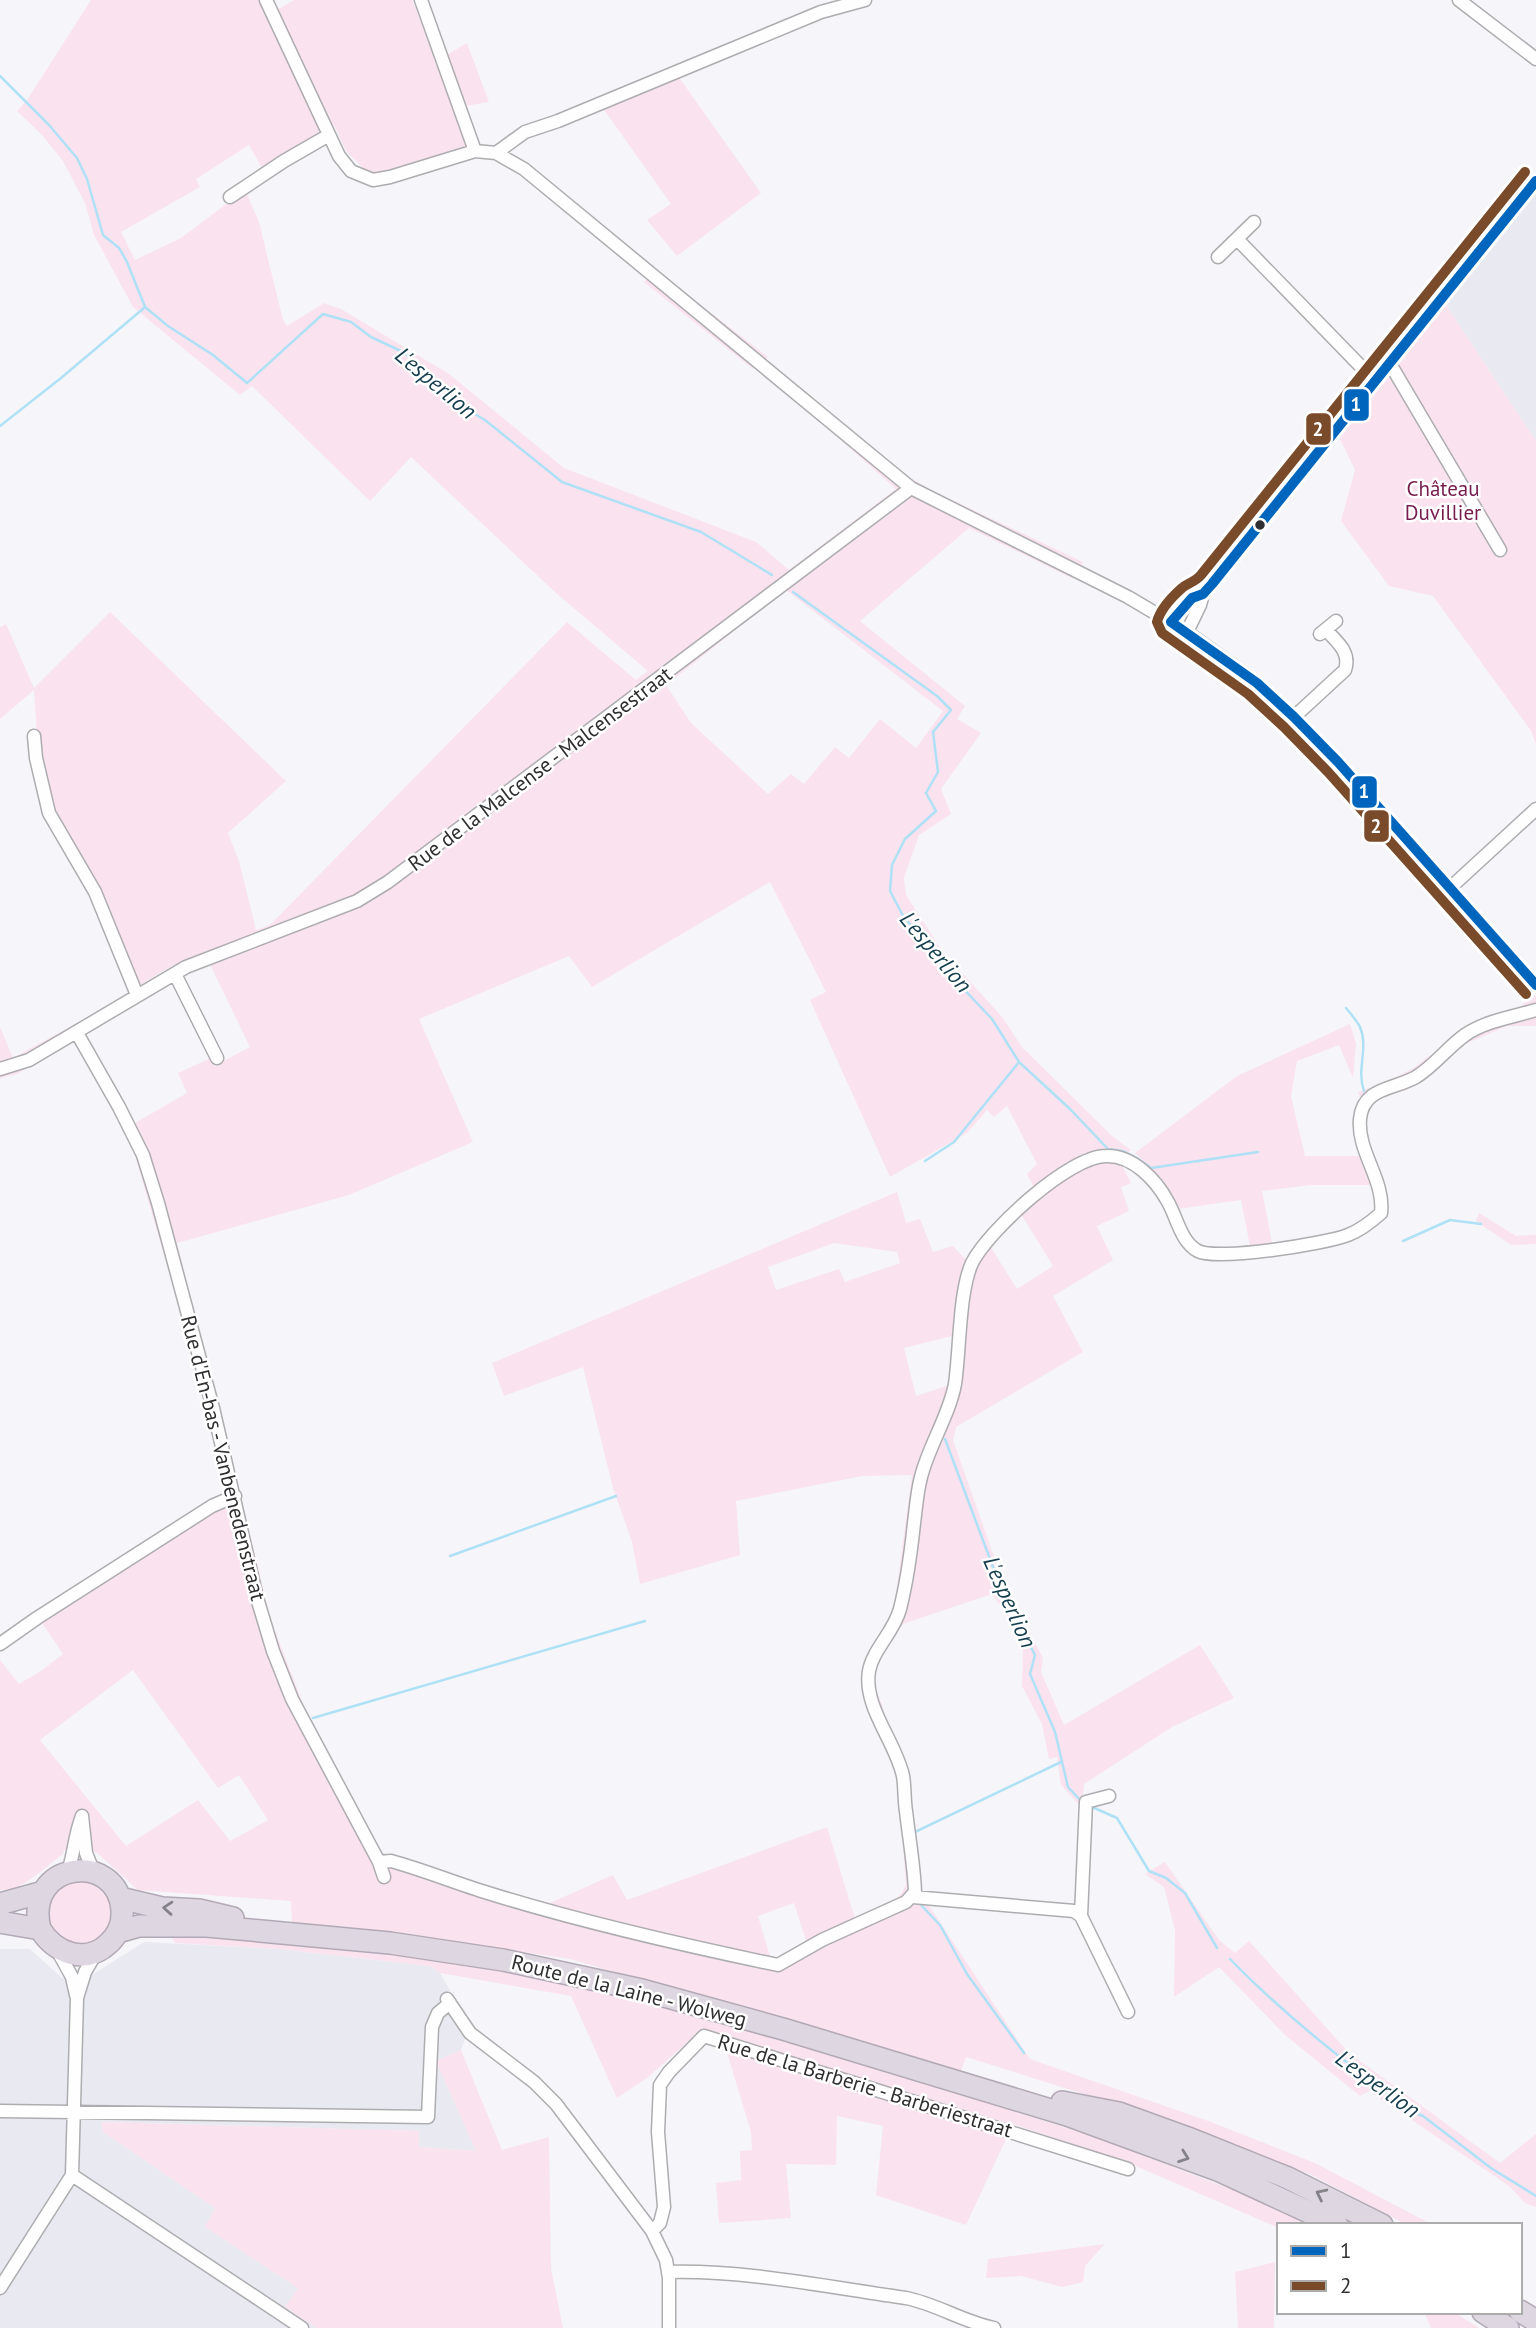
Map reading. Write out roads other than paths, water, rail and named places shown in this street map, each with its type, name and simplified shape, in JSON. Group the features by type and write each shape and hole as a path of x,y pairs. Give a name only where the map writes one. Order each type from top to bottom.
{"highway":[{"path":"77,1870 94,1873 110,1883 120,1898 122,1919 118,1932 105,1947 96,1952 76,1955 56,1948 40,1928 37,1916 38,1903 43,1892 58,1876 68,1872 77,1870"},
{"path":"0,1904 43,1892"},
{"name":"Route de la Laine - Wolweg","path":"120,1898 163,1908 199,1910 282,1931"},
{"path":"0,1922 40,1928"},
{"name":"Route de la Laine - Wolweg","path":"118,1932 139,1926 207,1926 282,1931 444,1950 629,1987 783,2029 1066,2115 1220,2171 1333,2223"},
{"name":"Route de la Laine - Wolweg","path":"968,2086 1119,2113 1289,2178 1378,2223"},
{"path":"1486,2314 1508,2328"}],"street":[{"path":"265,0 339,156 351,171 373,180 475,151 496,153 524,169 911,488 1078,570 1171,622 1257,683 1338,762 1536,985"},
{"path":"421,0 475,151"},
{"path":"496,153 525,132 558,121 821,12 864,0"},
{"path":"1459,0 1536,59"},
{"path":"230,197 329,135"},
{"path":"1186,632 1200,606 1203,593 1536,181"},
{"path":"1217,257 1254,222"},
{"path":"1237,239 1374,380"},
{"path":"1389,362 1500,550"},
{"name":"Rue de la Malcense - Malcensestraat","path":"0,1069 29,1060 186,967 357,901 388,883 911,488"},
{"path":"1171,622 1192,598 1203,593"},
{"path":"1294,717 1345,670 1346,653 1327,628"},
{"path":"34,736 36,758 49,813 95,892 137,995"},
{"path":"1450,888 1536,809"},
{"path":"175,974 217,1058"},
{"path":"913,1897 915,1880 902,1775 874,1705 869,1688 869,1671 897,1620 900,1609 911,1553 921,1474 954,1387 964,1299 973,1263 1000,1226 1042,1189 1071,1168 1105,1156 1131,1163 1145,1172 1168,1202 1188,1244 1200,1252 1247,1253 1347,1236 1370,1224 1381,1213 1382,1196 1361,1133 1360,1120 1368,1096 1416,1076 1468,1033 1536,1010"},
{"name":"Rue d'En-bas - Vanbenedenstraat","path":"77,1033 143,1155 235,1496 257,1598 278,1663 292,1699 379,1862 384,1877"},
{"path":"0,1644 212,1506 235,1496"},
{"path":"1081,1916 1086,1802 1109,1796"},
{"path":"68,1872 75,1853 76,1830 82,1816 86,1853 94,1873"},
{"path":"379,1862 400,1864 488,1894 719,1953 778,1965 822,1940 874,1918 913,1897 1074,1911 1081,1916 1128,2012"},
{"path":"0,2288 72,2175 77,1998 72,1977 56,1948"},
{"path":"77,1998 96,1952"},
{"path":"0,2110 428,2118 432,2027 438,2013 448,2001 470,2033 534,2082 556,2104 652,2231 663,2251 668,2272 669,2328"},
{"name":"Rue de la Barberie - Barberiestraat","path":"652,2231 660,2222 664,2207 658,2132 660,2085 704,2036 1128,2169"},
{"path":"72,2175 302,2328"},
{"path":"668,2272 700,2271 738,2275 906,2298 923,2301 966,2320 994,2328"}],"waterway":[{"name":"L'esperlion","path":"0,76 49,125 77,158 87,179 103,235 119,248 145,307 168,326 213,355 247,383 323,314 351,322 371,337 403,352 437,380 459,405 485,420 562,482 701,532 772,575"},
{"path":"0,426 144,308"},
{"name":"L'esperlion","path":"793,592 937,696 951,710 933,732 938,772 926,793 936,811 905,839 892,865 890,891 902,914 941,965 992,1019 1019,1062 954,1142 925,1161"},
{"path":"1346,1008 1359,1025 1362,1035 1361,1075 1364,1091"},
{"path":"1019,1062 1108,1149 1123,1151 1151,1168 1258,1152"},
{"path":"1403,1241 1450,1220 1481,1224"},
{"name":"L'esperlion","path":"945,1439 1002,1591 1035,1655 1030,1674 1055,1732 1068,1787 1082,1802"},
{"path":"450,1556 616,1496"},
{"path":"313,1718 645,1621"},
{"path":"915,1832 1061,1762"},
{"name":"L'esperlion","path":"1092,1807 1117,1818 1149,1871 1166,1878 1185,1893 1217,1948"},
{"path":"920,1904 940,1925 967,1974 1024,2053"},
{"name":"L'esperlion","path":"1230,1959 1295,2020 1364,2076 1412,2112 1423,2116 1491,2168 1536,2196"}],"park label":[{"name":"Château Duvillier","path":"1443,501"}]}
